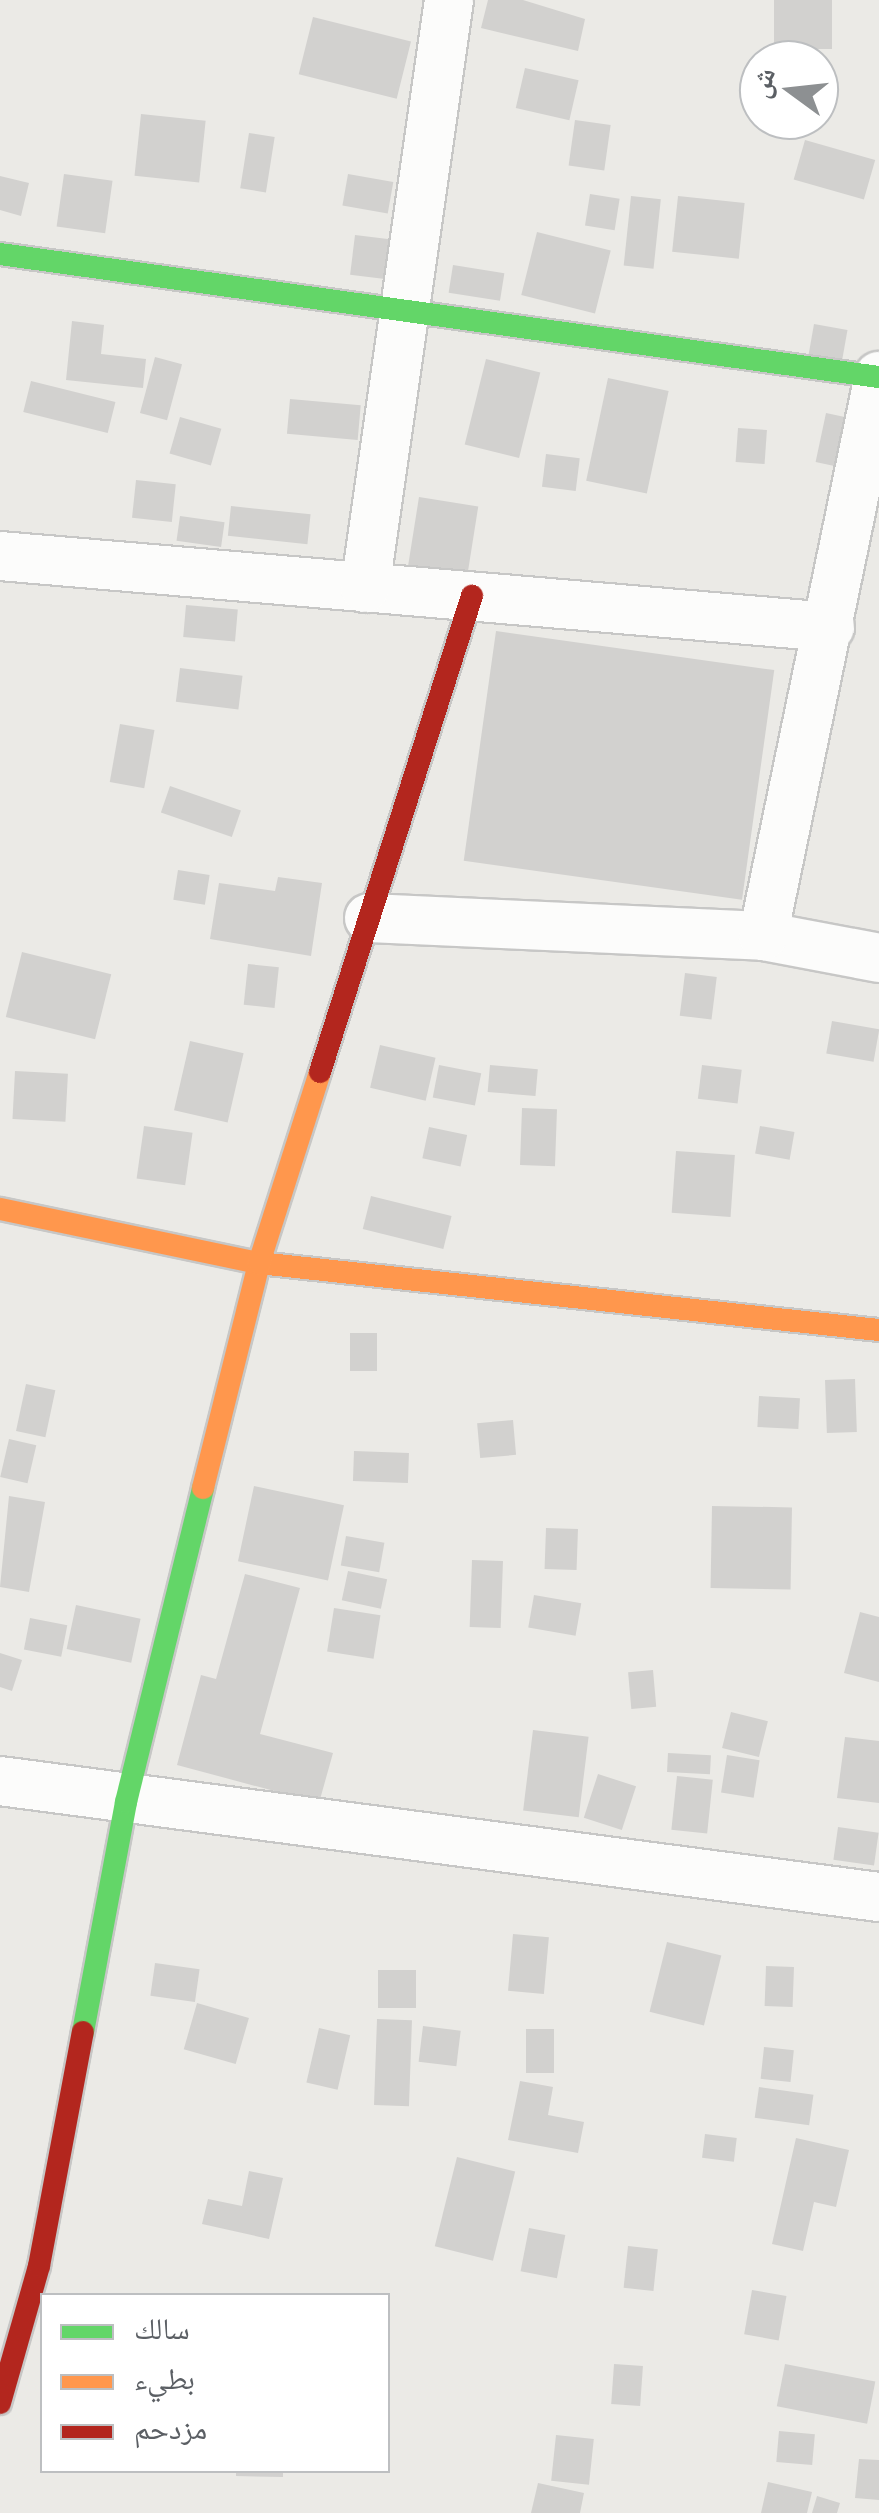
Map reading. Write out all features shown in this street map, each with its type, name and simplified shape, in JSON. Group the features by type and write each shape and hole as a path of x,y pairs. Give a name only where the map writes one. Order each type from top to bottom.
{"street":[{"path":"365,588 400,310 449,0"},
{"path":"0,254 879,376 867,514 830,627 763,936"},
{"path":"0,556 830,627"},
{"path":"3,2374 39,2266 126,1802 258,1263 472,596"},
{"path":"369,918 763,936 879,958"},
{"path":"0,1209 258,1263 879,1330"},
{"path":"0,1781 126,1802 534,1848 879,1897"}],"building":[{"path":"488,0 523,0 585,19 578,51 481,28"},
{"path":"774,0 832,0 832,40 774,40"},
{"path":"313,17 411,41 397,99 299,74"},
{"path":"525,68 579,80 569,120 516,108"},
{"path":"141,114 206,121 199,182 135,176"},
{"path":"575,120 611,125 604,171 569,166"},
{"path":"249,133 275,137 266,192 240,188"},
{"path":"805,140 875,160 864,200 794,179"},
{"path":"64,174 113,181 105,233 57,226"},
{"path":"348,174 393,182 388,214 342,206"},
{"path":"0,176 29,183 21,216 0,210"},
{"path":"590,194 620,199 615,230 585,226"},
{"path":"631,196 661,199 654,269 624,266"},
{"path":"678,196 745,203 739,259 672,252"},
{"path":"537,232 611,250 595,313 521,295"},
{"path":"355,235 390,239 385,279 350,275"},
{"path":"453,265 504,273 500,301 449,293"},
{"path":"72,321 104,325 101,354 146,359 143,388 66,380"},
{"path":"814,324 847,330 841,364 808,358"},
{"path":"155,357 182,364 167,420 140,413"},
{"path":"486,359 540,373 519,458 465,444"},
{"path":"608,378 669,391 647,494 586,481"},
{"path":"31,381 115,402 108,433 23,412"},
{"path":"290,399 361,405 358,440 287,434"},
{"path":"826,413 855,419 845,468 816,462"},
{"path":"180,417 221,429 211,465 170,454"},
{"path":"738,428 767,430 765,464 736,462"},
{"path":"546,454 580,458 576,491 542,487"},
{"path":"136,480 176,484 172,522 132,518"},
{"path":"419,497 478,506 466,581 407,572"},
{"path":"231,506 311,514 307,544 228,536"},
{"path":"180,516 225,522 221,547 177,541"},
{"path":"186,605 238,610 235,641 183,637"},
{"path":"496,631 774,670 742,900 464,861"},
{"path":"180,668 243,676 238,709 176,702"},
{"path":"120,724 154,730 144,788 110,782"},
{"path":"170,786 241,810 232,837 161,812"},
{"path":"178,870 210,875 205,905 173,900"},
{"path":"278,877 322,883 311,956 210,939 219,883 275,891"},
{"path":"22,952 111,974 95,1039 6,1017"},
{"path":"248,964 279,967 275,1008 244,1005"},
{"path":"685,973 717,977 712,1020 680,1016"},
{"path":"832,1021 879,1029 874,1062 826,1053"},
{"path":"190,1041 244,1053 228,1123 174,1110"},
{"path":"380,1045 436,1058 426,1101 370,1088"},
{"path":"439,1065 481,1073 475,1106 433,1097"},
{"path":"490,1065 538,1069 535,1096 488,1092"},
{"path":"702,1065 742,1070 738,1104 698,1099"},
{"path":"15,1071 68,1074 65,1122 12,1119"},
{"path":"522,1108 557,1109 555,1166 520,1165"},
{"path":"144,1126 193,1133 185,1185 137,1178"},
{"path":"760,1126 794,1132 790,1160 755,1154"},
{"path":"429,1127 467,1135 460,1166 422,1158"},
{"path":"676,1151 735,1155 731,1217 672,1213"},
{"path":"371,1196 452,1216 443,1249 363,1229"},
{"path":"350,1333 377,1333 377,1371 350,1371"},
{"path":"855,1379 857,1432 827,1433 825,1380"},
{"path":"26,1384 55,1390 45,1437 16,1431"},
{"path":"759,1396 800,1398 798,1429 757,1427"},
{"path":"513,1420 516,1455 480,1458 477,1423"},
{"path":"9,1439 36,1445 28,1483 0,1477"},
{"path":"354,1451 409,1453 408,1483 353,1481"},
{"path":"254,1486 344,1505 328,1580 238,1561"},
{"path":"9,1496 45,1502 29,1592 0,1587"},
{"path":"712,1506 792,1507 791,1589 711,1588"},
{"path":"546,1528 578,1529 577,1570 545,1569"},
{"path":"346,1536 384,1543 379,1572 341,1566"},
{"path":"472,1560 503,1561 501,1628 470,1627"},
{"path":"348,1571 387,1579 381,1609 342,1600"},
{"path":"245,1574 300,1588 260,1734 333,1753 319,1803 177,1765 201,1675 216,1679"},
{"path":"534,1595 581,1603 576,1636 528,1627"},
{"path":"76,1605 141,1619 131,1663 67,1649"},
{"path":"334,1608 380,1615 374,1659 327,1651"},
{"path":"860,1612 879,1617 879,1682 844,1673"},
{"path":"30,1618 67,1625 61,1657 24,1649"},
{"path":"0,1653 22,1660 12,1691 0,1687"},
{"path":"653,1670 656,1707 631,1709 628,1672"},
{"path":"731,1712 768,1721 759,1757 722,1748"},
{"path":"533,1730 589,1737 579,1817 523,1810"},
{"path":"845,1737 879,1741 879,1803 837,1798"},
{"path":"668,1753 711,1755 710,1774 667,1772"},
{"path":"727,1755 760,1760 754,1798 721,1793"},
{"path":"598,1774 636,1786 622,1830 584,1818"},
{"path":"677,1776 713,1780 707,1833 671,1830"},
{"path":"838,1827 879,1833 874,1865 833,1860"},
{"path":"513,1934 549,1937 544,1994 508,1991"},
{"path":"667,1942 721,1956 704,2025 650,2012"},
{"path":"155,1963 200,1969 195,2002 150,1996"},
{"path":"766,1966 794,1967 793,2007 765,2006"},
{"path":"378,1970 416,1970 416,2008 378,2008"},
{"path":"197,2003 249,2018 236,2064 184,2049"},
{"path":"377,2019 412,2020 409,2106 374,2105"},
{"path":"423,2026 461,2031 456,2066 419,2062"},
{"path":"319,2028 350,2035 338,2090 306,2083"},
{"path":"526,2029 554,2029 554,2073 526,2073"},
{"path":"764,2047 794,2050 790,2082 761,2079"},
{"path":"520,2081 553,2087 548,2115 584,2122 578,2153 508,2140"},
{"path":"759,2087 813,2095 809,2125 755,2118"},
{"path":"705,2134 737,2138 734,2162 702,2158"},
{"path":"796,2138 849,2150 836,2207 814,2202 803,2251 772,2244"},
{"path":"457,2157 515,2172 493,2261 435,2246"},
{"path":"249,2171 283,2178 269,2239 202,2224 208,2199 242,2206"},
{"path":"529,2228 565,2235 557,2278 521,2271"},
{"path":"628,2246 658,2249 653,2291 624,2288"},
{"path":"752,2290 786,2296 779,2340 744,2334"},
{"path":"614,2364 643,2366 640,2406 611,2404"},
{"path":"785,2364 875,2382 867,2424 777,2406"},
{"path":"779,2431 815,2434 812,2465 776,2462"},
{"path":"556,2435 594,2439 589,2485 551,2481"},
{"path":"859,2459 879,2460 879,2500 855,2498"},
{"path":"236,2473 283,2473 283,2477"},
{"path":"768,2482 812,2492 807,2513 761,2513"},
{"path":"538,2483 584,2493 580,2513 531,2513"},
{"path":"817,2496 840,2503 837,2513 812,2513"}],"traffic: fast":[{"path":"0,254 879,377"},
{"path":"83,2032 126,1802 203,1488"}],"traffic: slow":[{"path":"203,1488 259,1263 320,1072"},
{"path":"0,1209 259,1263 879,1330"}],"traffic: jam":[{"path":"320,1072 472,596"},
{"path":"0,2403 39,2266 83,2032"}]}
